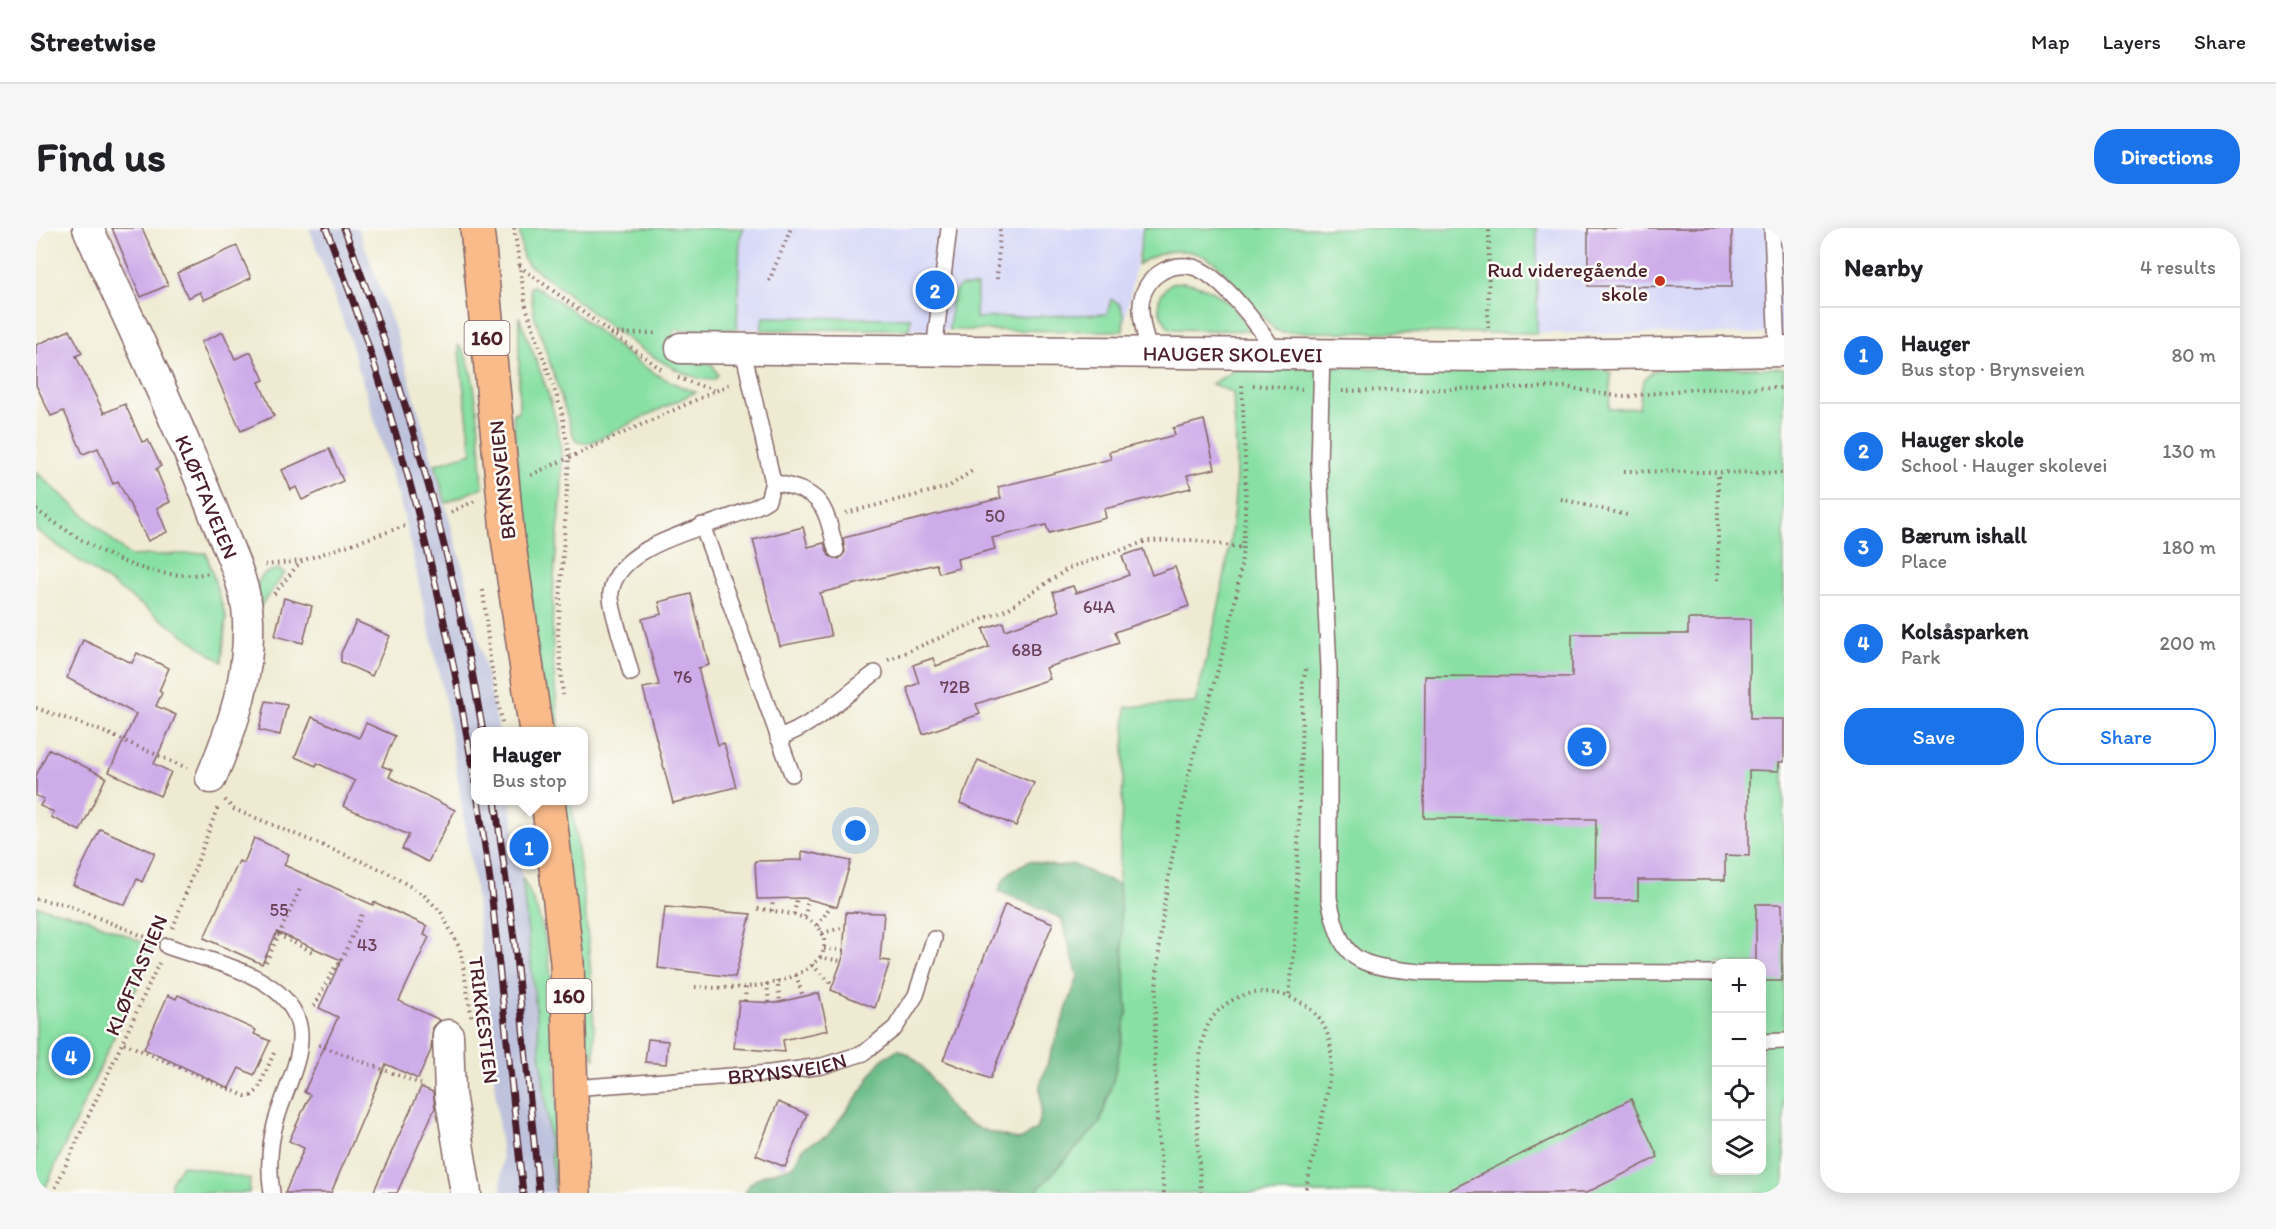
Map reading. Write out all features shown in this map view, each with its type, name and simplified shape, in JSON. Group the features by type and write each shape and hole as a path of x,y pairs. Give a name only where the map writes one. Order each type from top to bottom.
{"main road":[{"name":"BRYNSVEIEN","path":"477,228 507,531 535,727"},
{"name":"160","path":"548,805 567,962 574,1193"}],"street":[{"name":"KLØFTAVEIEN","path":"88,228 186,441 236,569 248,618 246,670 216,787"},
{"name":"HAUGER SKOLEVEI","path":"670,357 743,350 1488,356 1781,351"},
{"path":"460,1029 450,1094 466,1193"}],"lane":[{"path":"936,334 950,228"},
{"path":"1772,228 1781,351"},
{"path":"1149,352 1140,306 1142,297 1147,285 1156,276 1178,265 1194,267 1214,279 1266,336 1275,353"},
{"path":"631,673 611,594 618,572 634,557 702,525 753,510 768,500 773,482 743,350"},
{"path":"1322,354 1319,464 1329,669 1329,898 1335,931 1347,951 1379,968 1420,972 1712,973"},
{"path":"773,482 810,492 818,499 828,518 836,550"},
{"path":"702,525 792,774"},
{"path":"778,738 790,734 819,715 875,673"},
{"name":"BRYNSVEIEN","path":"572,1088 822,1066 864,1053 895,1028 916,995 934,939"},
{"path":"167,946 257,979 278,993 291,1007 301,1032 300,1057 276,1120 270,1148 269,1172 272,1193"},
{"path":"1766,1041 1784,1041"}],"path":[{"path":"514,228 519,266 533,331 561,412 569,457 558,633 564,704"},
{"path":"769,281 791,228"},
{"path":"997,279 1000,228"},
{"path":"1488,228 1488,356"},
{"path":"519,266 611,334 670,357 714,390 569,457"},
{"path":"611,334 670,357"},
{"path":"1164,1193 1156,1132 1153,1020 1165,900 1191,766 1225,647 1243,548 1246,473 1242,383"},
{"path":"828,518 948,487 975,469"},
{"path":"1624,471 1784,473"},
{"path":"1718,473 1718,580"},
{"path":"1561,498 1631,516"},
{"path":"451,512 472,503 473,510"},
{"path":"36,510 124,564 162,573 196,575 301,561 405,526"},
{"path":"875,673 891,657 1009,608 1069,568 1102,556 1147,541 1157,540 1194,540 1243,548"},
{"path":"248,618 267,608 279,587 301,561"},
{"path":"482,588 490,659 503,727"},
{"path":"1289,994 1295,946 1303,682 1309,660"},
{"name":"TRIKKESTIEN","path":"36,708 104,732 216,787 234,809 386,871 424,895 441,912 460,949 460,1029"},
{"name":"KLØFTASTIEN","path":"53,1193 167,946 216,787"},
{"path":"257,979 301,887"},
{"path":"772,911 773,898"},
{"path":"794,915 797,898"},
{"path":"36,899 64,904 88,912 167,946"},
{"path":"805,916 808,899"},
{"path":"818,926 831,905"},
{"path":"694,987 746,986 777,981 796,975 820,957 824,949 822,933 818,926 805,916 754,908"},
{"path":"362,914 340,963 335,967 301,1032 388,1074 450,1094"},
{"path":"822,933 845,927"},
{"path":"278,935 313,952"},
{"path":"824,949 843,950"},
{"path":"820,957 841,961"},
{"path":"812,965 833,985"},
{"path":"796,975 803,997"},
{"path":"777,981 780,1002"},
{"path":"767,983 769,1002"},
{"path":"745,1001 746,986"},
{"path":"1201,1193 1198,1108 1202,1039 1208,1024 1226,1004 1245,994 1262,991 1289,994 1319,1017 1328,1037 1330,1053 1305,1193"},
{"path":"124,1043 245,1096 251,1096 258,1090 275,1051"}],"shaded area":[{"path":"309,228 358,228 396,332 464,571 498,727 471,727 471,805 511,805 522,877 555,1193 501,1193 502,1159 475,887 446,705 403,512 347,331"},
{"path":"744,228 1143,228 1123,331 737,329 740,237"},
{"name":"Rud videregående skole","path":"1537,228 1784,228 1784,334 1537,333"}],"green space":[{"path":"519,228 744,228 740,237 737,329 674,330 678,361 712,364 718,375 714,380 694,377 671,367 620,334 529,265 523,258"},
{"path":"1143,228 1537,228 1537,333 1282,332 1275,330 1216,263 1206,257 1196,253 1177,251 1158,255 1138,264"},
{"path":"1183,282 1214,292 1230,305 1249,331 1170,329 1159,311 1159,300 1161,294 1171,283"},
{"path":"533,286 574,312 631,358 673,383 696,392 590,443 575,440 534,314 530,287"},
{"path":"960,286 977,286 976,318 1107,314 1111,299 1120,304 1124,316 1123,331 949,330 952,295"},
{"path":"519,316 549,395 562,460 552,618 554,675 560,727 548,727 527,578 513,413 519,412"},
{"path":"763,317 911,318 909,329 761,330"},
{"path":"458,345 465,355 474,389 483,487 446,503 435,464 472,453"},
{"path":"1240,367 1603,369 1611,373 1609,409 1639,408 1642,384 1648,375 1660,369 1669,367 1784,368 1784,1193 1034,1193 1100,1123 1114,1077 1127,1013 1118,898 1126,707 1195,703 1210,646 1232,530 1236,472 1233,393 1212,384"},
{"path":"36,472 130,556 206,553 226,617 222,662 36,530"},
{"path":"278,569 285,573 259,608 257,588 260,578"},
{"path":"560,805 572,805 576,833 590,962 595,1059 585,1038"},
{"path":"1030,861 1058,867 1072,864 1119,885 1127,1013 1114,1077 1100,1123 1034,1193 745,1193 753,1181 793,1166 804,1147 827,1136 863,1089 873,1071 885,1057 898,1049 919,1063 954,1112 970,1124 1020,1140 1037,1128 1041,1111 1040,1085 1078,976 1061,918 999,891 1007,875"},
{"path":"522,877 539,916 551,977 556,1079 555,1192"},
{"path":"36,906 86,918 149,945 153,951 43,1193 36,1193"},
{"path":"182,1165 250,1179 249,1193 171,1193 171,1182"}],"building":[{"path":"112,228 142,228 168,285 141,297"},
{"path":"1588,228 1732,228 1732,287 1588,286"},
{"path":"237,246 251,278 204,300 200,292 188,298 177,273"},
{"path":"70,330 82,353 76,356 104,413 125,404 142,442 148,440 161,466 156,469 170,502 157,508 167,532 148,541 118,481 113,484 98,448 83,454 64,411 51,416 36,385 36,345"},
{"path":"223,332 235,359 251,352 264,380 259,382 274,416 241,431 201,342"},
{"path":"1204,420 1215,469 1187,475 1191,488 1104,509 1106,518 1049,533 1046,525 992,538 995,549 957,559 959,568 939,573 936,564 820,593 831,636 780,646 753,540 803,527 808,547 824,543 829,556 839,559 845,552 843,538 1001,498 998,487 1111,459 1109,452 1175,435 1173,428"},
{"path":"329,449 343,481 302,500 296,487 291,490 282,470"},
{"path":"1143,549 1152,575 1175,567 1189,606 1115,632 1119,643 1046,668 1050,679 976,704 980,714 923,734 907,688 919,683 913,665 933,658 936,666 989,647 983,629 1003,622 1005,630 1059,611 1053,592 1073,586 1076,593 1129,575 1122,556"},
{"path":"691,594 709,665 698,668 718,745 724,743 736,787 673,803 643,688 659,685 642,619 662,614 659,602"},
{"path":"284,598 312,606 303,643 275,636"},
{"path":"1688,619 1750,619 1750,719 1784,719 1784,762 1779,762 1779,771 1749,770 1749,856 1725,855 1725,880 1638,880 1638,900 1595,900 1596,819 1424,818 1425,676 1572,677 1572,634 1688,634"},
{"path":"356,621 390,636 372,676 341,662 341,653"},
{"path":"83,640 132,663 137,653 169,668 159,691 162,693 156,706 176,715 154,764 171,772 160,796 109,772 136,714 67,678"},
{"path":"266,701 287,705 280,735 259,730"},
{"path":"312,717 359,738 366,723 395,736 382,766 392,770 389,777 455,810 428,862 402,849 409,835 343,806 355,781 317,763 316,766 295,757"},
{"path":"49,749 106,777 80,831 51,817 54,812 40,806 44,799 36,796 36,776"},
{"path":"978,760 1034,783 1016,826 960,803"},
{"path":"100,829 155,853 142,882 137,879 125,905 73,885"},
{"path":"254,838 289,854 284,865 373,905 374,902 427,926 424,935 429,937 399,1001 440,1020 433,1027 431,1050 418,1079 386,1064 331,1193 285,1193 304,1148 289,1141 310,1095 304,1092 338,1017 319,1008 341,960 277,932 262,964 204,938 239,861 244,863"},
{"path":"802,851 851,861 837,907 804,898 757,899 755,861 802,860"},
{"path":"1005,904 1053,923 990,1079 943,1060"},
{"path":"1756,904 1782,904 1782,981 1766,981 1766,959 1756,959"},
{"path":"665,907 751,914 735,977 658,968"},
{"path":"846,912 884,913 880,960 890,961 875,1008 831,990 843,957"},
{"path":"819,993 828,1030 783,1040 785,1052 734,1048 739,1001 775,1003"},
{"path":"168,995 176,999 178,995 256,1030 254,1034 270,1041 254,1075 239,1068 229,1088 144,1049"},
{"path":"648,1039 668,1041 666,1064 645,1062"},
{"path":"421,1087 433,1092 435,1108 397,1193 373,1193"},
{"path":"1631,1099 1658,1157 1586,1193 1444,1193"},
{"path":"778,1102 807,1114 785,1167 756,1155"}],"railway":[{"path":"326,228 374,364 415,501 448,641 471,758"},
{"path":"344,228 388,351 426,476 458,603 482,727"},
{"path":"479,805 490,880 523,1193"},
{"path":"496,805 515,946 539,1193"}],"place":[{"name":"Rud videregående skole","path":"1660,281"},
{"name":"Hauger skole","path":"935,290"},
{"name":"Bærum ishall","path":"1587,747"},
{"name":"Hauger","path":"529,847"},
{"name":"Kolsåsparken","path":"71,1056"}]}
